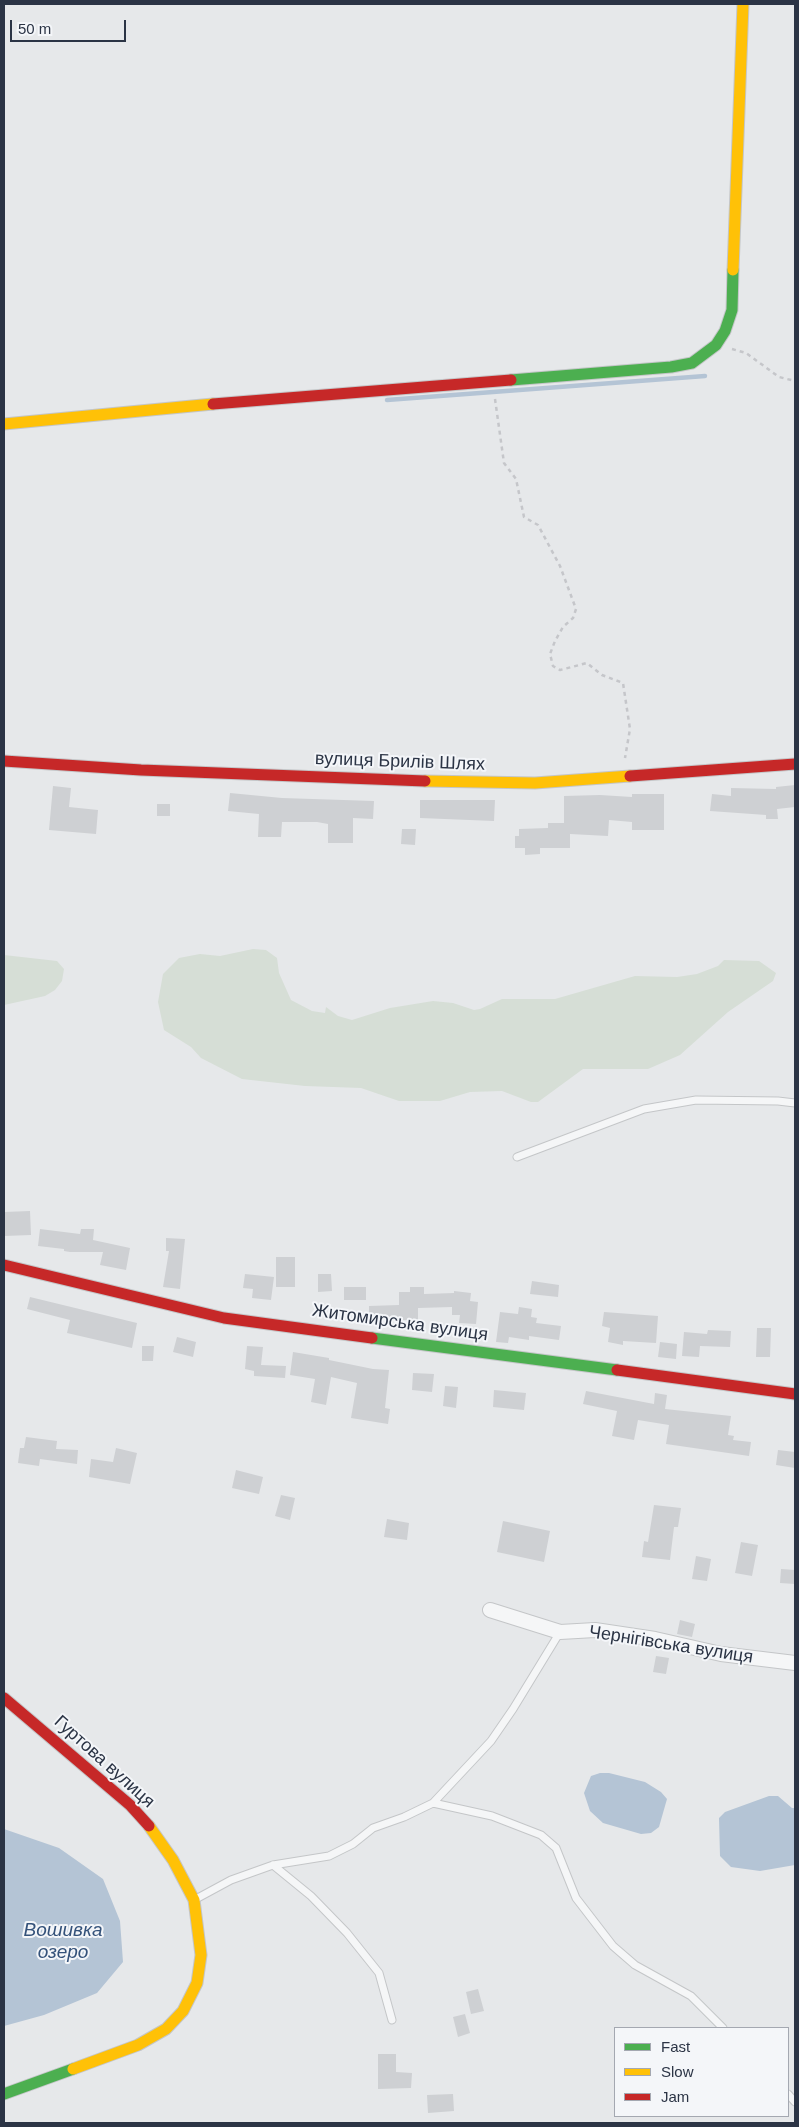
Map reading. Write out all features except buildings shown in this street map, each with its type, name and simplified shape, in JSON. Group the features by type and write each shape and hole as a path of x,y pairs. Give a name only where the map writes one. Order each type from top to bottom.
{"street":[{"path":"4,424 215,404 671,367 692,362 708,353 725,331 732,310 743,4"},
{"name":"вулиця Брилів Шлях","path":"4,760 141,770 344,779 534,783 795,764"},
{"name":"Житомирська вулиця","path":"4,1265 224,1318 795,1394"},
{"name":"Чернігівська вулиця","path":"490,1610 560,1632 595,1630 655,1639 721,1654 795,1663"},
{"name":"Гуртова вулиця","path":"4,1698 130,1805 156,1834 173,1860 194,1900 201,1955 198,1983 184,2011 166,2029 138,2045 4,2094"}],"lane":[{"path":"517,1157 644,1108 696,1100 778,1101 795,1104"},
{"path":"194,1900 231,1880 273,1866 329,1856 353,1844 373,1828 404,1817 433,1803 491,1741 560,1632"},
{"path":"433,1803 492,1816 541,1836 556,1848 576,1898 613,1946 635,1965 691,1996 722,2027"},
{"path":"273,1866 310,1896 341,1927 379,1973 392,2020"}],"path":[{"path":"716,345 746,353 779,377 795,381"},
{"path":"495,394 494,406 504,463 516,479 524,517 538,525 560,566 576,609 573,618 563,627 555,641 550,654 553,666 560,670 587,663 602,675 623,683 630,729 621,777"}],"shaded area":[{"path":"253,949 266,950 277,958 279,973 291,1000 312,1011 325,1013 326,1007 338,1016 352,1020 390,1008 433,1001 453,1003 474,1010 502,999 555,999 635,976 677,977 697,974 718,966 724,960 759,961 776,973 773,981 728,1012 680,1055 648,1069 583,1069 538,1102 531,1102 502,1091 470,1092 440,1101 399,1101 361,1088 305,1086 242,1079 201,1058 191,1047 164,1030 158,1002 163,974 179,958 200,954 220,956"},
{"path":"4,955 57,961 64,969 62,981 55,990 45,996 4,1005"}],"water":[{"path":"609,1773 645,1782 661,1792 667,1799 659,1827 651,1833 641,1834 603,1823 590,1811 584,1793 591,1776"},
{"path":"769,1796 778,1796 792,1808 795,1808 795,1865 760,1871 731,1867 720,1856 719,1818 725,1812"},
{"name":"Вошивка озеро","path":"4,1829 59,1848 103,1879 120,1921 123,1962 97,1993 44,2015 4,2026"}],"waterway":[{"path":"387,400 705,376"}],"traffic: fast":[{"path":"511,380 671,367 692,363 716,345 725,331 732,310 733,270"},
{"path":"372,1338 617,1370"},
{"path":"4,2094 73,2069"}],"traffic: slow":[{"path":"733,270 743,4"},
{"path":"4,424 213,404"},
{"path":"425,781 535,783 630,776"},
{"path":"73,2069 138,2045 166,2029 183,2011 197,1983 201,1955 194,1900 173,1860 149,1826"}],"traffic: jam":[{"path":"213,404 511,380"},
{"path":"4,761 141,770 425,781"},
{"path":"630,776 795,764"},
{"path":"4,1265 224,1318 372,1338"},
{"path":"617,1370 795,1394"},
{"path":"4,1698 130,1805 149,1826"}]}
